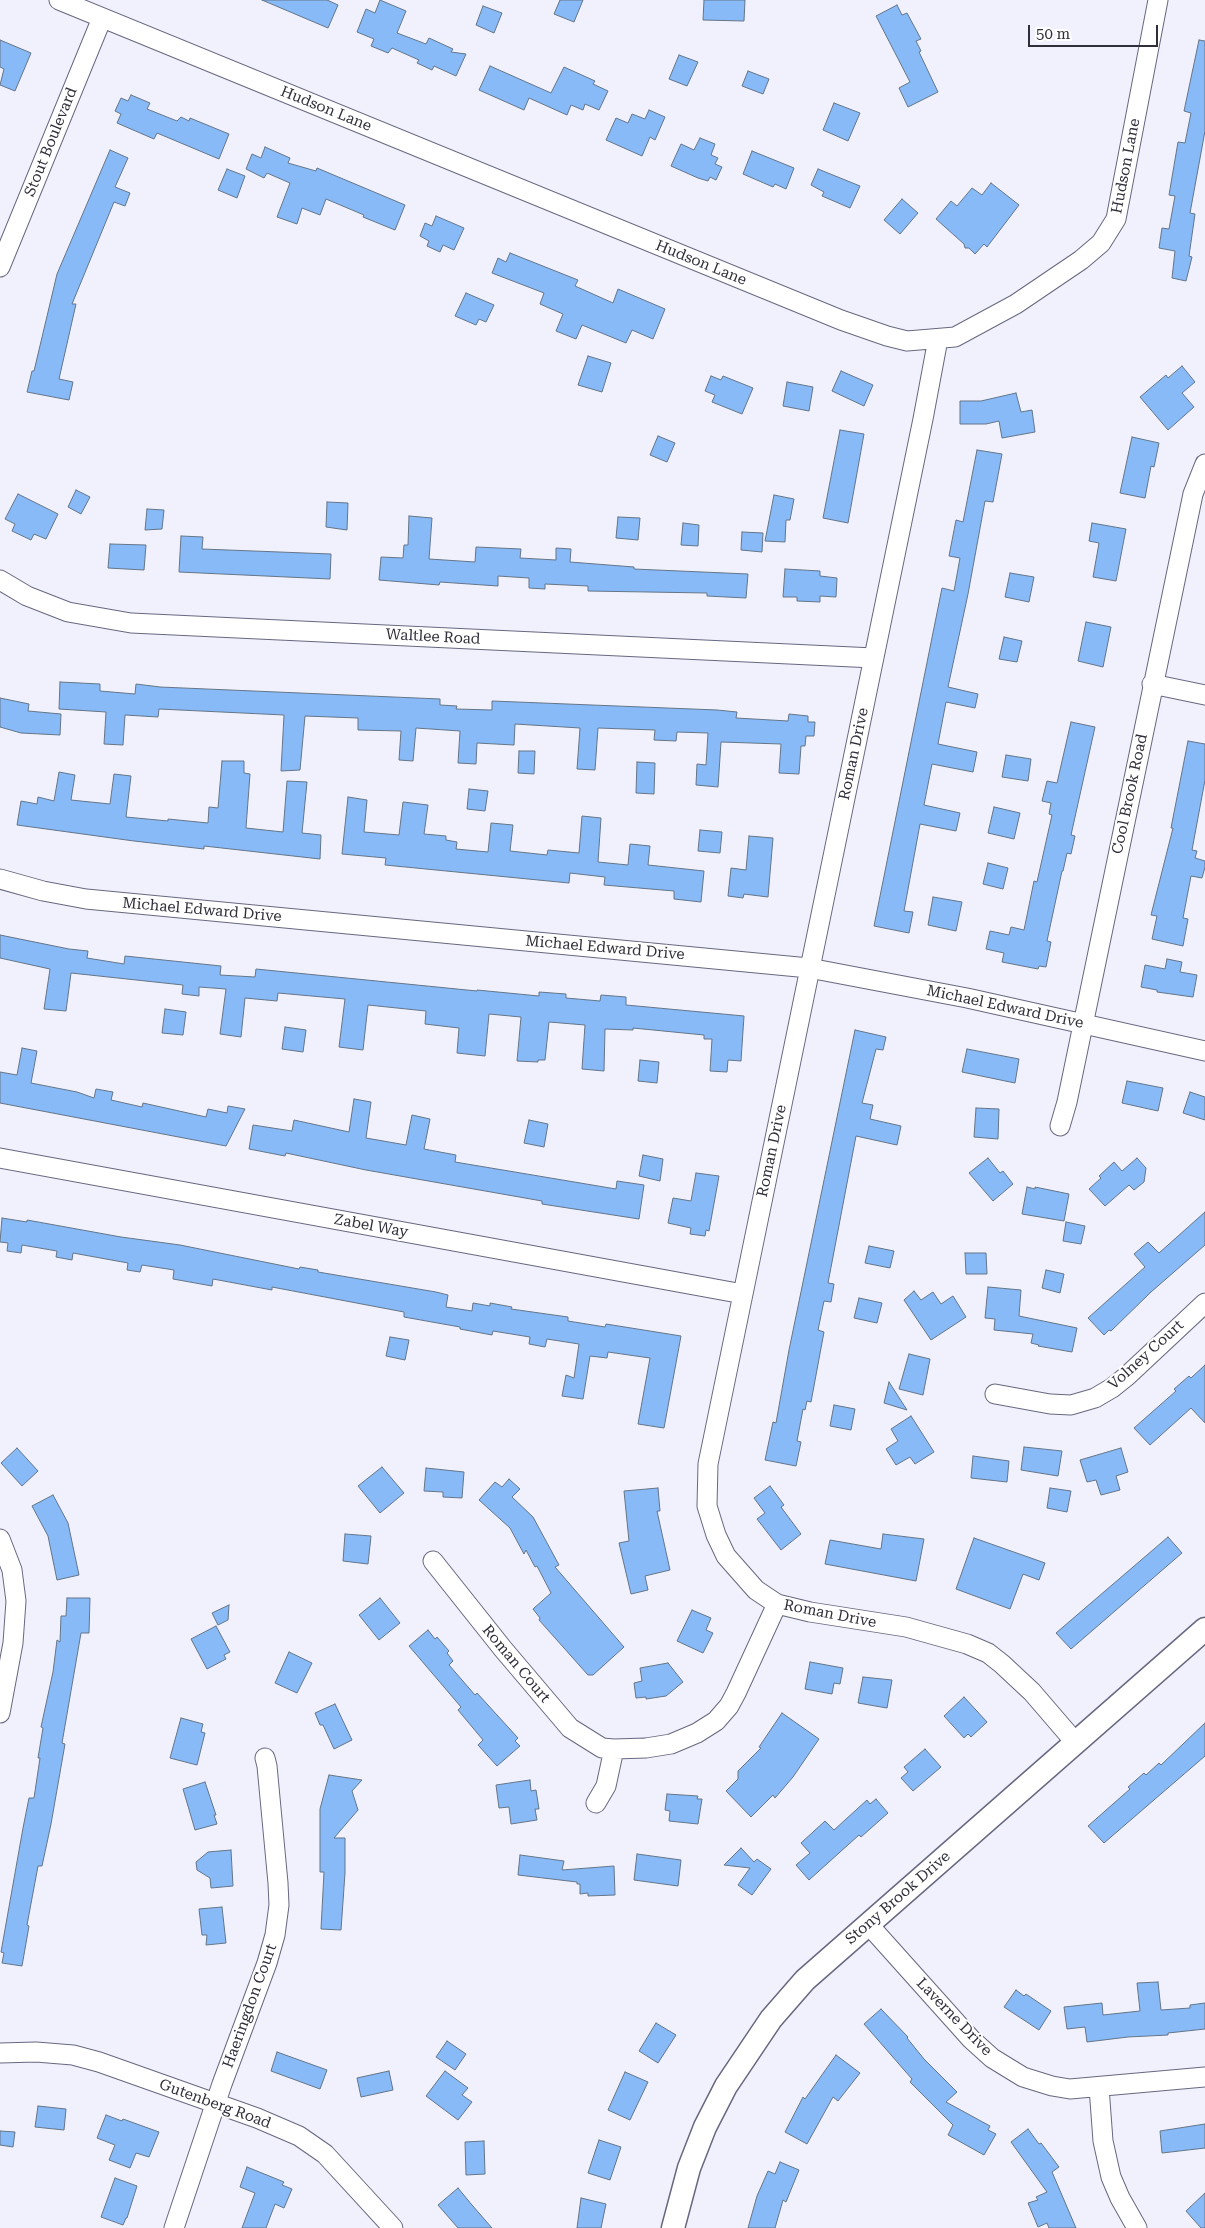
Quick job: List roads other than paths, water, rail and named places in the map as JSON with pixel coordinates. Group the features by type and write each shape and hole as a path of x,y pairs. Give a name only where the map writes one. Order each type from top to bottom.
{"street":[{"name":"Hudson Lane","path":"59,0 841,320 907,341 955,337 1016,304 1081,260 1101,243 1116,218 1158,0"},
{"name":"Stout Boulevard","path":"0,267 102,18"},
{"name":"Roman Drive","path":"938,339 708,1464 707,1506 716,1535 726,1556 756,1590 777,1604 906,1627 967,1644 988,1653 1032,1692 1075,1742"},
{"name":"Cool Brook Road","path":"1060,1126 1067,1102 1152,684 1193,494 1205,464"},
{"name":"Waltlee Road","path":"0,580 27,596 68,612 131,623 874,658"},
{"path":"1152,684 1205,695"},
{"name":"Michael Edward Drive","path":"0,879 44,891 86,899 809,968 1082,1022 1205,1051"},
{"name":"Zabel Way","path":"0,1158 743,1294"},
{"name":"Volney Court","path":"995,1394 1050,1404 1071,1405 1095,1398 1127,1376 1205,1303"},
{"path":"0,1539 12,1570 16,1601 13,1643 0,1713"},
{"name":"Roman Court","path":"433,1560 503,1649 570,1728 602,1748 646,1748 671,1744 698,1733 716,1720 736,1693 777,1604"},
{"name":"Stony Brook Drive","path":"673,2228 689,2168 705,2128 726,2086 770,2019 805,1980 1205,1629"},
{"path":"596,1803 606,1786 614,1749"},
{"name":"Haeringdon Court","path":"174,2228 275,1935 279,1905 278,1883 265,1758"},
{"name":"Laverne Drive","path":"868,1924 971,2039 992,2058 1023,2077 1052,2086 1070,2089 1205,2077"},
{"name":"Gutenberg Road","path":"0,2053 36,2052 73,2055 99,2062 257,2118 313,2144 325,2154 394,2228"},
{"path":"1099,2087 1102,2141 1111,2176 1120,2198 1137,2228"}]}
